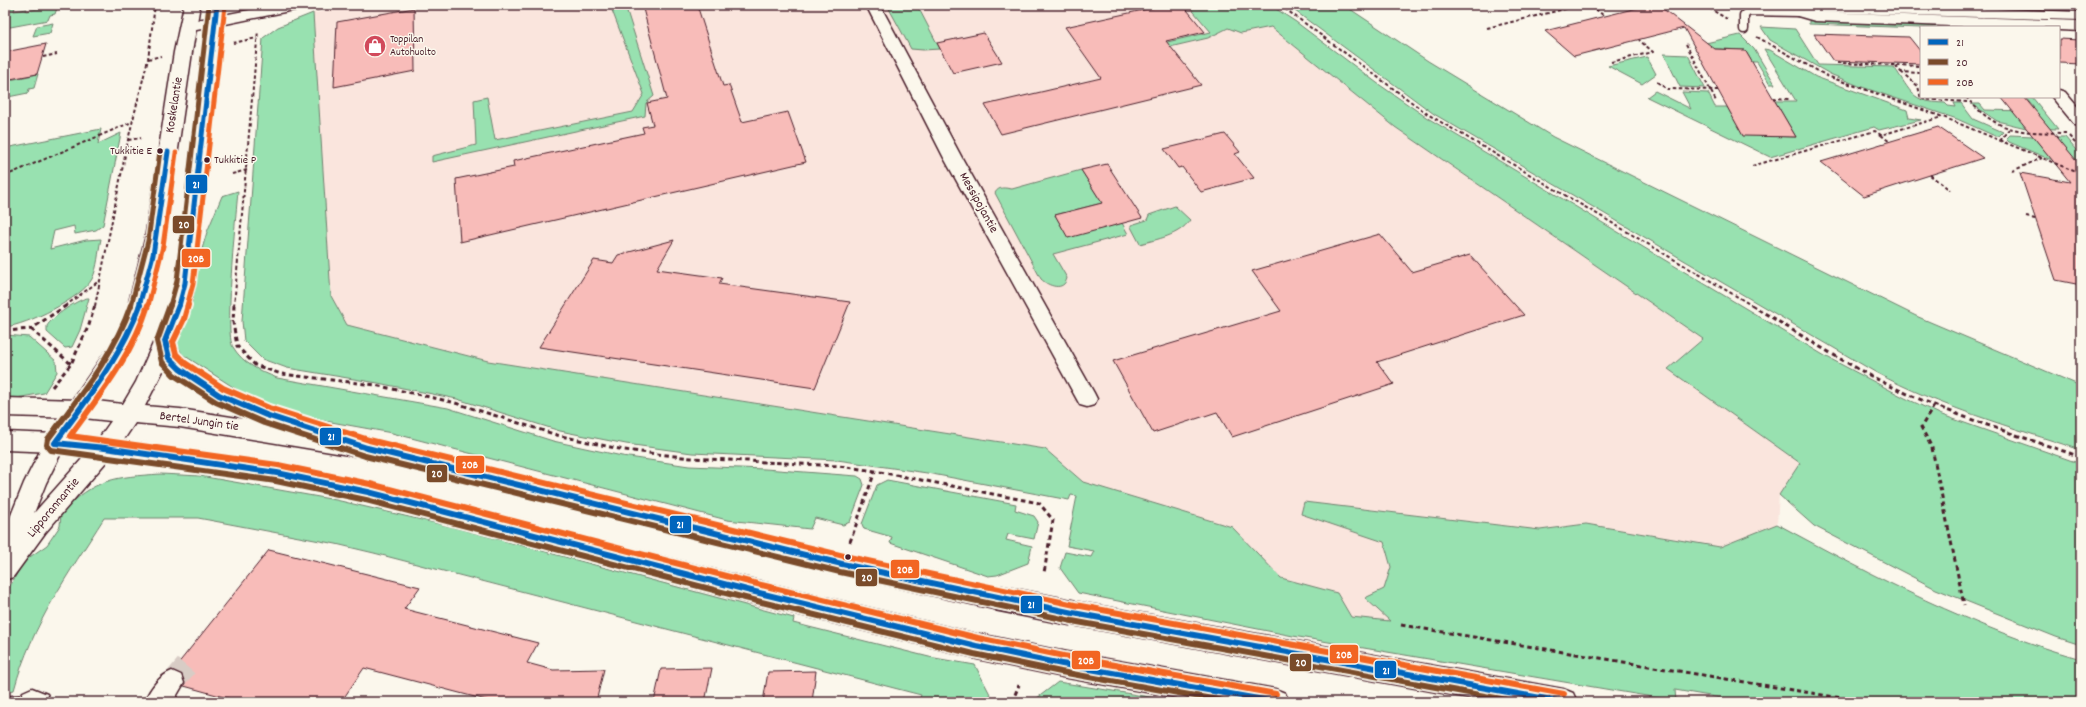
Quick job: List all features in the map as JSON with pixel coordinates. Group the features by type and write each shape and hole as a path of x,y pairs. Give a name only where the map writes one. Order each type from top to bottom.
{"main road":[{"name":"Koskelantie","path":"55,443 124,342 139,307 155,239 192,5"},
{"path":"105,448 146,385 176,316 185,283 216,13"},
{"path":"165,341 170,358 180,369 219,395 266,415 367,448"},
{"name":"Bertel Jungin tie","path":"5,407 79,409 180,418 367,448 842,564 998,598 1072,613 1563,702"},
{"path":"5,441 55,443 105,448 277,473 368,492 747,590 976,646 1062,664 1275,702"}],"street":[{"path":"188,28 216,13 260,13 300,5"},
{"name":"Messipojantie","path":"873,5 953,158 1087,399"},
{"path":"1799,12 1810,7 1990,16 2081,16"},
{"path":"1990,16 2081,26"},
{"path":"2060,96 2081,121"},
{"name":"Lipporannantie","path":"5,558 35,483 55,443"},
{"name":"Lipporannantie","path":"5,570 37,526 105,448"},
{"path":"157,702 172,683"}],"lane":[{"path":"1744,29 1744,15 1761,8 1799,12"},
{"path":"8,702 16,700 35,701"}],"path":[{"path":"37,407 70,364 89,325 100,280 128,140 148,59 155,5"},
{"path":"1280,5 1382,82 1429,115 1873,377 1934,406 2081,457"},
{"path":"1487,28 1581,5"},
{"path":"1590,5 1604,16"},
{"path":"1594,7 1603,5"},
{"path":"1704,5 1802,63 1827,76 1943,117 2081,174"},
{"path":"260,13 234,322 237,346 255,365 281,374 376,385 452,402 557,435 624,450 691,458 839,466 875,471 1039,503 1053,520 1044,573"},
{"path":"1611,62 1653,52 1639,40"},
{"path":"1686,44 1716,101"},
{"path":"43,57 57,54"},
{"path":"1837,63 1920,66"},
{"path":"1896,65 1901,72 1920,86"},
{"path":"1901,72 1920,73"},
{"path":"1657,82 1667,89 1718,90"},
{"path":"1773,98 1790,99"},
{"path":"1921,98 1969,102"},
{"path":"1967,98 1978,113 1994,124 2019,132 2066,133"},
{"path":"1881,135 1943,117"},
{"path":"5,176 132,122"},
{"path":"2000,141 2009,129"},
{"path":"1752,166 1875,131 1890,142"},
{"path":"128,140 141,138"},
{"path":"2012,171 2042,158"},
{"path":"232,174 247,170"},
{"path":"1930,175 1950,190"},
{"path":"2026,217 2035,219"},
{"path":"5,331 31,329 82,295 100,280"},
{"path":"31,329 70,364"},
{"path":"1934,406 1921,427 1932,448 1964,605"},
{"path":"842,564 875,471"},
{"path":"1401,625 1865,702"},
{"path":"1012,702 1019,685"}],"shaded area":[{"path":"355,5 1188,5 1211,32 1128,51 1157,50 1208,38 1228,28 1241,33 1271,27 1395,127 1703,339 1668,369 1800,463 1779,495 1777,524 1720,547 1586,524 1540,530 1304,502 1302,514 1384,541 1391,567 1384,589 1366,599 1391,621 1351,617 1337,593 1281,578 1232,527 1083,482 1045,449 488,361 347,325 331,296 313,13"}],"green space":[{"path":"51,5 58,5 55,14 50,15 48,20 5,28 5,9 15,7 14,11 27,9 26,11 50,7"},
{"path":"610,5 625,5 654,96 646,103 645,116 432,162 432,156 476,145 474,100 487,97 495,140 633,112 644,94"},
{"path":"887,5 917,5 940,49 911,49"},
{"path":"1188,5 1270,5 1296,22 1377,83 1426,117 1825,356 1905,398 1942,415 2081,464 2081,645 2056,637 1936,589 1814,526 1779,495 1800,463 1668,369 1703,339 1395,127 1271,27 1241,33 1228,28 1208,38 1157,50 1128,51 1211,32"},
{"path":"1287,5 1344,5 1428,61 1553,137 1916,316 2081,386 2081,450 1976,416 1925,396 1875,372 1434,114"},
{"path":"313,13 331,296 347,325 488,361 1045,449 1083,482 1232,527 1281,578 1337,593 1351,617 1390,621 1365,598 1384,589 1391,567 1384,542 1301,514 1304,502 1540,530 1586,524 1720,547 1777,524 1888,582 1964,617 2041,647 2081,659 2081,702 1728,702 1727,699 1675,690 1676,701 1293,636 1078,593 1060,568 1065,552 1091,557 1094,551 1067,546 1077,496 1071,495 1069,500 927,473 837,460 692,453 626,444 560,431 457,399 378,383 287,368 262,359 244,341 242,321 263,38 278,27"},
{"path":"1809,21 1963,26 1920,26 1920,28 1809,24"},
{"path":"53,23 50,33 33,36 37,26"},
{"path":"1761,27 1795,29 1818,65 1894,67 1909,90 1919,98 1925,101 1945,103 1948,106 1956,107 1954,103 1961,103 1973,119 2003,132 1999,136 1995,136 1957,119 1859,86 1830,74 1770,40"},
{"path":"1740,35 1754,49 1775,84 1770,84 1757,62 1752,62 1745,50 1695,48 1693,46"},
{"path":"1764,49 1770,50 1816,77 1907,110 1909,118 1921,120 1879,130 1874,127 1770,157 1647,97 1655,91 1691,109 1682,92 1708,93 1715,107 1727,107 1743,135 1796,137 1775,101 1796,101"},
{"path":"1664,54 1688,55 1705,88 1680,87"},
{"path":"1647,57 1656,74 1642,84 1608,66"},
{"path":"38,74 34,88 29,89 28,93 8,97 11,89 5,90 5,81"},
{"path":"2026,98 2033,98 2058,129 2026,128 1997,121 1972,104 1980,104 1985,110 2027,111 2025,108 2034,108"},
{"path":"101,129 98,144 121,133 103,225 96,230 75,234 74,226 54,231 50,249 86,240 101,239 97,264 92,279 77,294 66,302 40,316 5,327 5,148"},
{"path":"2010,135 2033,136 2045,151 2069,152 2057,137 2065,137 2081,156 2081,160 2049,159 2009,142 2006,139"},
{"path":"1081,170 1102,203 1055,215 1068,237 1122,223 1128,234 1053,254 1067,278 1063,285 1056,286 1048,284 1041,279 995,193 1000,188 1012,189"},
{"path":"238,191 231,273 231,338 233,347 237,353 258,370 277,378 448,408 553,441 622,456 689,466 765,469 857,476 862,479 864,485 850,522 843,525 815,518 810,529 727,520 392,433 287,414 261,405 182,354 177,344 183,314 207,232 222,196"},
{"path":"1175,206 1190,220 1180,230 1174,233 1140,244 1131,225 1147,220 1149,215"},
{"path":"89,298 80,330 72,347 65,348 47,332 47,326 54,318 66,309 79,301"},
{"path":"5,335 29,337 56,361 57,372 44,393 5,400"},
{"path":"161,474 200,476 336,500 452,527 794,618 793,623 929,657 975,665 992,698 990,702 918,702 921,695 374,553 336,544 198,518 104,518 64,580 41,622 31,643 14,690 5,692 5,595 24,561 47,545 60,526 61,513 73,501 95,486 118,478"},
{"path":"887,480 1016,504 1015,510 1034,516 1038,522 1034,539 1008,534 1006,540 1032,546 1028,563 997,575 988,576 890,543 892,537 864,529 862,524 877,485"},
{"path":"1058,682 1180,702 1032,702"}],"building":[{"path":"642,5 697,5 723,86 729,85 742,122 788,112 806,162 460,242 456,179 514,167 513,161 644,133 642,127 653,125 647,103 667,99"},
{"path":"1166,5 1183,5 1205,32 1166,41 1201,85 1001,134 985,105 1101,78 1065,27"},
{"path":"1649,5 1658,5 1715,49 1745,50 1796,137 1743,136 1684,28 1574,56 1545,31"},
{"name":"Toppilan Autohuolto","path":"414,8 415,71 334,87 337,22"},
{"path":"984,33 1002,62 953,73 937,43"},
{"path":"1814,34 1909,37 1920,51 1920,64 1833,61"},
{"path":"2060,39 2081,40 2081,64 2060,63"},
{"path":"46,44 37,74 5,80 5,52"},
{"path":"2002,98 2025,98 2081,166 2081,285 2056,280 2020,173 2070,182"},
{"path":"1938,127 1983,158 1864,196 1821,162"},
{"path":"1225,134 1240,152 1235,154 1254,178 1201,192 1182,167 1178,168 1164,149"},
{"path":"1107,164 1142,218 1068,238 1055,215 1102,203 1081,170"},
{"path":"1380,234 1412,272 1470,255 1524,315 1377,362 1394,384 1232,437 1217,412 1153,433 1113,361 1281,311 1252,271"},
{"path":"674,240 657,269 722,278 719,284 850,302 815,388 539,347 594,260 613,263 618,255"},
{"path":"269,550 420,587 404,609 538,643 527,663 553,670 604,669 596,702 494,702 364,668 341,702 242,702 184,686 185,682 182,674 173,670"},
{"path":"712,668 705,702 654,702 661,669"},
{"path":"816,671 812,702 763,702 768,672"}],"tunnel":[{"path":"172,683 192,659"}],"transit line":[{"name":"20","path":"209,5 177,281 168,313 157,341 162,362 174,375 216,402 264,423 365,456 840,572 1072,621 1518,702"},
{"name":"21","path":"217,5 185,283 176,316 165,341 169,358 180,369 219,395 266,415 367,448 842,564 1073,613 1563,702"},
{"name":"20B","path":"225,6 193,284 184,319 173,342 176,354 185,363 223,388 269,408 369,440 844,556 1075,605 1564,694"},
{"name":"20","path":"160,151 148,241 138,286 131,307 122,328 106,357 88,385 48,439 47,445 51,450 276,481 366,500 745,598 974,654 1061,672 1229,702"},
{"name":"21","path":"168,152 157,235 149,276 136,315 120,349 100,382 55,443 105,448 277,473 368,492 747,590 976,646 1062,664 1275,702"},
{"name":"20B","path":"176,153 163,246 153,292 146,314 137,335 122,361 70,436 278,465 370,484 749,582 978,638 1064,656 1276,694"}],"place":[{"name":"Toppilan Autohuolto","path":"375,46"},
{"name":"Tukkitie E","path":"160,151"},
{"name":"Tukkitie P","path":"207,160"}]}
